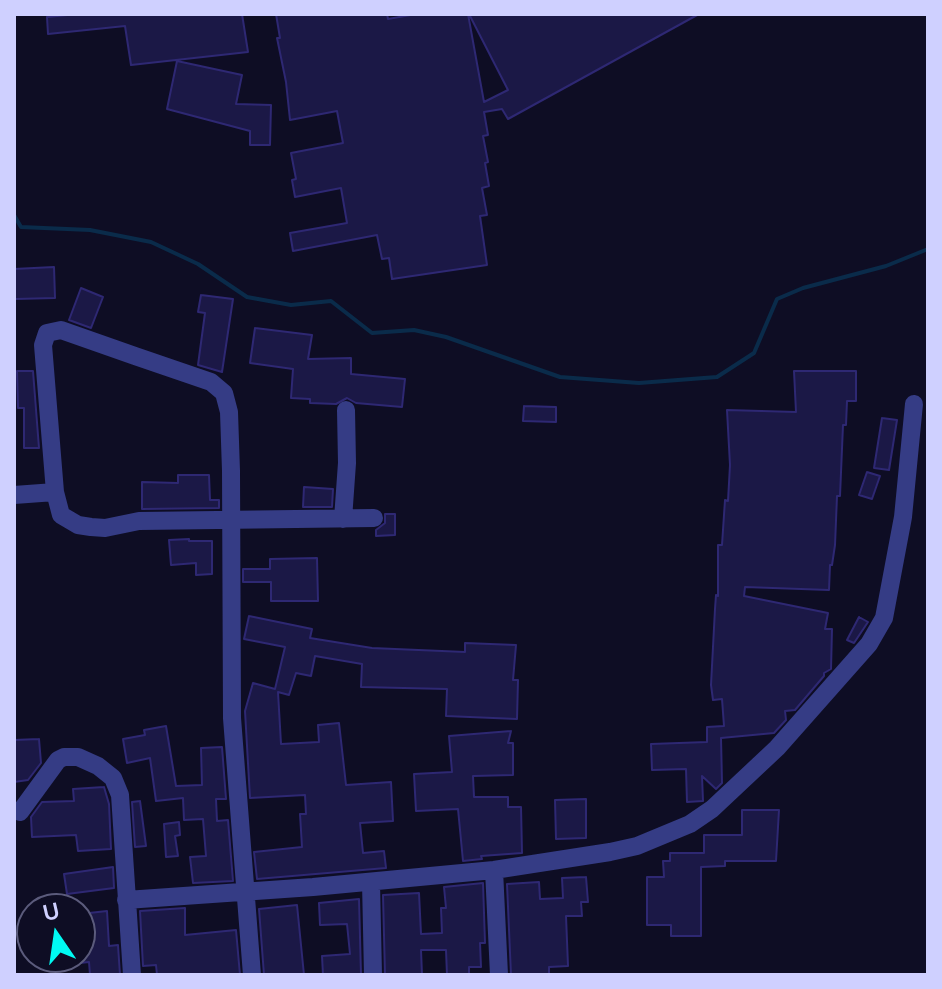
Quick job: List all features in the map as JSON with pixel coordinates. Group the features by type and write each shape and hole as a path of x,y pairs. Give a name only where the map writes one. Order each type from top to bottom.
{"street":[{"path":"252,975 232,718 230,520 229,412 228,401 218,386 106,345 53,330 44,337 55,492 61,515 78,525 105,528 139,521 230,520 343,519 374,518"},
{"path":"126,900 494,870 637,846 690,824 712,809 757,767 869,644 884,618 903,517 914,404"},
{"path":"343,519 347,463 346,410"},
{"path":"14,495 55,492"},
{"path":"20,812 58,760 78,757 113,778 120,795 132,975"},
{"path":"494,870 499,975"},
{"path":"371,882 373,975"}],"building":[{"path":"78,14 242,14 248,52 131,65 125,26 48,34 47,17"},
{"path":"276,14 387,14 388,19 416,14 468,14 484,102 508,90 469,14 699,14 508,119 502,109 484,112 488,135 483,136 489,186 482,188 487,215 480,216 487,265 392,279 389,258 382,259 377,235 293,251 290,233 347,223 341,188 295,197 292,180 296,179 291,153 343,143 337,111 290,120"},
{"path":"177,61 242,75 236,104 271,105 270,145 250,145 250,131 167,109"},
{"path":"54,267 55,298 15,299 14,269"},
{"path":"81,288 103,297 91,328 69,320"},
{"path":"201,295 233,299 222,372 198,365 205,313 198,312"},
{"path":"255,328 312,335 308,359 351,358 351,374 405,379 402,407 356,403 347,398 336,404 310,403 310,399 291,398 293,369 250,363"},
{"path":"17,371 33,371 39,448 24,448 24,408 18,408"},
{"path":"794,371 856,371 856,401 847,401 846,425 843,425 840,496 837,496 829,590 745,587 744,596 828,613 825,629 832,629 831,669 824,673 795,710 785,711 786,720 774,733 721,738 722,783 716,789 702,776 703,801 687,802 686,769 652,770 651,744 707,742 707,727 724,726 722,699 713,700 711,685 718,596 718,545 722,545 725,500 728,501 727,410 796,412"},
{"path":"524,406 556,407 556,422 523,421"},
{"path":"882,418 897,420 889,470 874,468"},
{"path":"867,472 880,476 872,499 859,495"},
{"path":"178,475 209,475 210,500 219,500 219,508 142,509 142,482 178,483"},
{"path":"304,487 333,489 332,507 303,507"},
{"path":"385,514 395,514 395,535 376,536 376,530 385,523"},
{"path":"169,540 212,541 212,574 196,575 196,563 171,565"},
{"path":"317,558 318,601 271,601 271,582 243,582 243,569 270,569 270,559"},
{"path":"249,616 312,629 310,638 372,648 465,652 465,643 516,645 513,680 518,680 517,719 446,716 447,689 361,687 362,664 315,656 311,676 296,673 289,695 278,692 281,744 319,742 318,725 339,723 346,785 391,782 393,821 360,823 363,853 384,851 386,868 257,879 254,852 302,847 300,814 306,814 305,795 250,798 245,711 253,683 275,689 285,647 244,639"},
{"path":"859,617 868,622 854,643 847,640"},
{"path":"166,726 176,786 202,785 201,748 222,747 226,799 216,799 217,821 228,820 233,881 193,883 190,857 206,856 203,819 184,820 183,798 156,801 150,758 127,763 123,739 145,735 144,730"},
{"path":"511,731 508,743 513,743 513,775 473,776 474,797 508,797 508,807 521,807 522,853 481,856 482,859 463,861 458,809 416,811 414,774 452,772 449,736"},
{"path":"39,739 41,763 28,780 14,782 14,740"},
{"path":"104,787 109,804 111,849 78,851 76,835 32,837 31,817 42,802 74,801 73,789"},
{"path":"586,799 586,838 556,839 555,800"},
{"path":"140,801 146,846 135,847 132,802"},
{"path":"742,810 779,810 776,861 725,861 725,866 701,867 701,936 671,936 671,925 647,925 647,877 664,877 663,861 670,861 670,853 704,853 704,835 742,835"},
{"path":"179,822 180,835 175,836 178,856 166,857 164,824"},
{"path":"113,867 114,888 67,893 64,874"},
{"path":"586,877 588,902 581,902 582,916 566,916 568,966 549,967 549,975 511,975 507,884 539,882 540,899 563,898 562,878"},
{"path":"483,883 485,943 480,943 481,967 469,967 469,975 447,975 446,950 421,950 422,975 385,975 383,895 419,893 421,934 442,933 441,908 446,908 444,887"},
{"path":"359,899 361,975 323,975 322,956 350,954 347,924 320,925 319,903"},
{"path":"297,905 304,975 264,975 259,909"},
{"path":"185,908 185,935 236,930 240,975 157,975 156,965 143,966 140,911"},
{"path":"107,911 109,946 118,945 120,975 90,975 96,973 96,912"}],"waterway":[{"path":"14,215 21,227 90,230 151,242 198,264 247,297 291,305 331,301 372,333 414,330 446,337 560,377 639,383 717,377 754,353 777,299 803,288 886,266 928,249"}]}
